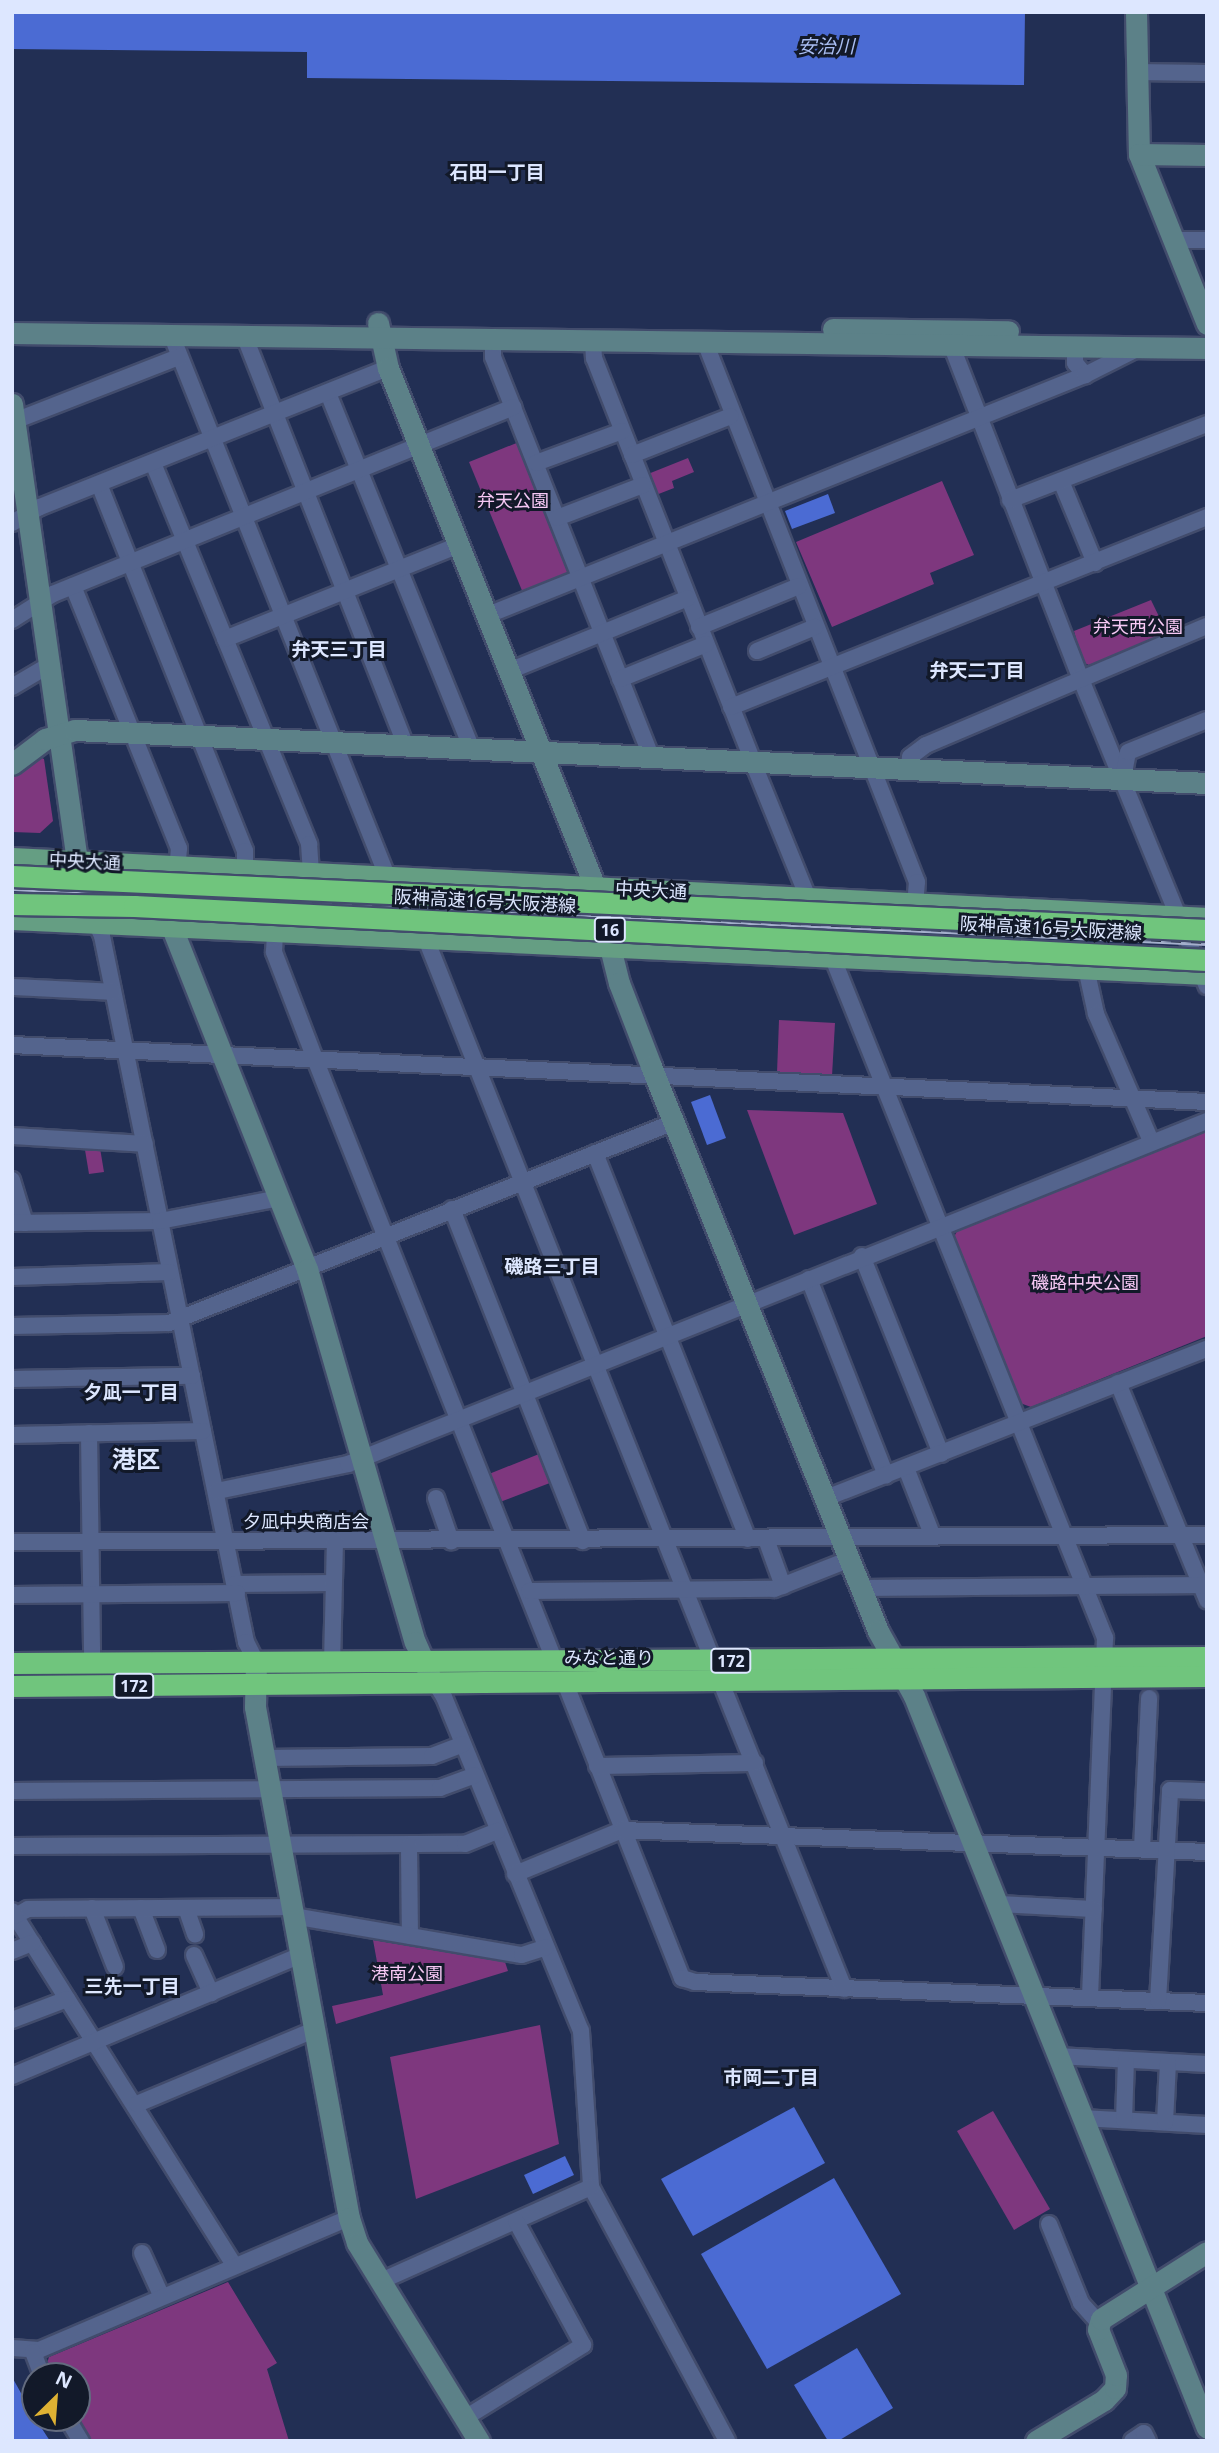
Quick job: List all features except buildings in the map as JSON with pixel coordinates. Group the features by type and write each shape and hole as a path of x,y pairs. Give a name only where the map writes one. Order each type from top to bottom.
{"highway":[{"name":"阪神高速16号大阪港線","path":"12,876 1207,930"},
{"name":"阪神高速16号大阪港線","path":"12,904 147,907 1206,974"},
{"name":"みなと通り","path":"12,1663 421,1662 559,1671 717,1670 906,1678 1105,1667 1207,1657"},
{"name":"みなと通り","path":"717,1670 895,1660 1105,1667 1207,1675"},
{"name":"みなと通り","path":"12,1686 434,1682 559,1671"}],"main road":[{"name":"中央大通","path":"12,858 1207,919"},
{"path":"12,919 1206,974"}],"street":[{"path":"1136,12 1139,154 1171,240 1207,324"},
{"path":"1136,72 1207,73"},
{"path":"1139,154 1207,155"},
{"path":"1171,240 1207,240"},
{"path":"12,320 378,330 949,337 1075,346 1207,348"},
{"path":"378,330 388,368 595,887 609,947 655,1074 842,1537 877,1631 906,1678 998,1904 1148,2288 1199,2390 1207,2428"},
{"path":"12,333 244,335 378,330 493,339 705,342 1207,334"},
{"path":"171,334 387,876 409,892 409,923 426,939 755,1763 780,1835 844,1989"},
{"path":"244,335 405,744"},
{"path":"949,337 978,418 1176,916 1206,974"},
{"path":"493,339 493,357 650,755"},
{"path":"593,340 594,358 752,760 808,898 822,911 821,942 832,956 1105,1638 1090,1997"},
{"path":"705,342 731,416 917,882 915,903"},
{"path":"1075,346 1075,363 1085,375"},
{"path":"488,615 1085,375 1143,346"},
{"path":"179,357 13,418 20,518 41,600 77,860 87,876 88,907 97,922 113,992 246,1642 256,1662 264,1758 349,2218 357,2242 479,2441"},
{"path":"20,518 388,368"},
{"path":"328,393 471,747"},
{"path":"12,620 41,600 73,586 514,407"},
{"path":"632,455 731,416"},
{"path":"1010,499 1207,424"},
{"path":"536,463 622,430"},
{"path":"153,463 309,845 311,872"},
{"path":"1061,481 1095,563"},
{"path":"99,484 245,851 244,868"},
{"path":"557,518 643,485"},
{"path":"731,707 1207,517"},
{"path":"225,639 459,545"},
{"path":"73,586 179,848 175,866 172,928 307,1269 421,1662 434,1682 463,1744 581,2031 591,2187 727,2441"},
{"path":"699,626 799,586"},
{"path":"509,671 688,598"},
{"path":"909,768 910,757 926,745 1080,677 1207,626"},
{"path":"757,651 815,627"},
{"path":"620,679 706,644"},
{"path":"12,687 49,665"},
{"path":"1123,778 1128,752 1207,720"},
{"path":"12,764 45,739 75,730 1207,783"},
{"path":"275,933 274,952 315,1059 682,1978 844,1989 1207,2003"},
{"path":"1086,968 1087,989 1151,1141"},
{"path":"12,987 113,992"},
{"path":"12,1045 1207,1102"},
{"path":"217,1491 348,1464 360,1456 525,1394 862,1256 1207,1121"},
{"path":"12,1326 169,1323 674,1122"},
{"path":"12,1136 145,1144"},
{"path":"595,1153 748,1539"},
{"path":"12,1180 19,1223 160,1222 279,1198"},
{"path":"453,1209 583,1541"},
{"path":"862,1256 941,1454"},
{"path":"12,1277 170,1272"},
{"path":"809,1279 886,1475"},
{"path":"826,1498 1207,1349"},
{"path":"12,1379 192,1376"},
{"path":"861,1588 1084,1587 1205,1590 1178,1534 1118,1383"},
{"path":"12,1435 203,1431"},
{"path":"89,1433 92,1662"},
{"path":"906,1468 933,1537"},
{"path":"436,1498 451,1541"},
{"name":"夕凪中央商店会","path":"12,1542 583,1541 1207,1535"},
{"path":"766,1539 783,1586"},
{"path":"332,1663 335,1541"},
{"path":"529,1591 783,1586 850,1559"},
{"path":"12,1595 333,1583"},
{"path":"1142,1849 1149,1698"},
{"path":"264,1758 432,1756 463,1744"},
{"path":"597,1766 755,1763"},
{"path":"12,1791 440,1788 475,1776"},
{"path":"1158,2001 1164,1851 1170,1790 1207,1791"},
{"path":"515,1874 622,1830 1207,1852"},
{"path":"12,1846 409,1846 466,1844 498,1831"},
{"path":"409,1846 410,1936"},
{"path":"998,1904 1094,1909"},
{"path":"141,1908 157,1950"},
{"path":"234,2266 137,2104 66,1999 14,1914 28,1909 186,1908 293,1911 410,1936 522,1955 545,1947"},
{"path":"186,1908 195,1934"},
{"path":"92,1909 115,1967"},
{"path":"12,1951 32,1943"},
{"path":"194,1955 211,1993"},
{"path":"12,2076 301,1955"},
{"path":"12,2020 66,1999"},
{"path":"137,2104 314,2030"},
{"path":"1057,2056 1207,2064"},
{"path":"1124,2120 1126,2060"},
{"path":"1165,2122 1168,2062"},
{"path":"1082,2118 1207,2125"},
{"path":"381,2281 591,2187"},
{"path":"12,2348 33,2352 349,2218"},
{"path":"465,2418 583,2345 516,2221"},
{"path":"1036,2441 1109,2396 1115,2388 1116,2375 1099,2323 1081,2303 1049,2224"},
{"path":"1099,2323 1148,2288 1207,2252"},
{"path":"142,2253 163,2297"},
{"path":"33,2352 37,2362"}],"green space":[{"name":"弁天公園","path":"519,442 569,568 566,576 523,593 469,462"},
{"path":"688,458 694,472 672,481 674,488 656,495 648,474"},
{"path":"942,481 974,555 930,573 934,584 832,627 796,542"},
{"name":"弁天西公園","path":"1151,600 1166,631 1163,637 1089,665 1082,662 1074,631"},
{"path":"36,755 44,759 53,821 40,833 12,832 12,773"},
{"path":"779,1020 835,1023 832,1076 777,1073"},
{"path":"747,1110 843,1113 877,1204 794,1235"},
{"name":"磯路中央公園","path":"1207,1131 1207,1336 1031,1407 1020,1403 954,1237 958,1229"},
{"path":"100,1148 104,1172 89,1174 85,1150"},
{"path":"544,1452 555,1481 500,1502 489,1474"},
{"name":"港南公園","path":"373,1940 505,1962 508,1971 336,2024 332,2006 383,1995"},
{"path":"540,2025 559,2144 416,2199 390,2057"},
{"path":"993,2111 1050,2209 1014,2230 957,2131"},
{"path":"228,2282 277,2363 267,2369 289,2441 91,2441 86,2432 91,2432 91,2362 47,2362 49,2357"}],"water":[{"name":"安治川","path":"12,12 1025,12 1024,85 307,78 307,52 12,49"},
{"path":"828,494 835,513 792,529 785,511"},
{"path":"710,1095 726,1138 707,1145 691,1102"},
{"path":"794,2107 825,2163 693,2236 661,2179"},
{"path":"565,2156 574,2175 533,2194 524,2175"},
{"path":"834,2178 901,2294 767,2369 701,2254"},
{"path":"857,2348 893,2408 838,2441 828,2441 794,2385"},
{"path":"12,2377 21,2393 21,2432 44,2432 50,2441 12,2441"}],"railway":[{"path":"12,888 1207,943"}],"district":[{"name":"石田一丁目","path":"497,173"},
{"name":"弁天三丁目","path":"339,650"},
{"name":"弁天二丁目","path":"977,671"},
{"name":"磯路三丁目","path":"552,1267"},
{"name":"夕凪一丁目","path":"131,1393"},
{"name":"港区","path":"136,1459"},
{"name":"三先一丁目","path":"132,1987"},
{"name":"市岡二丁目","path":"771,2078"}]}
